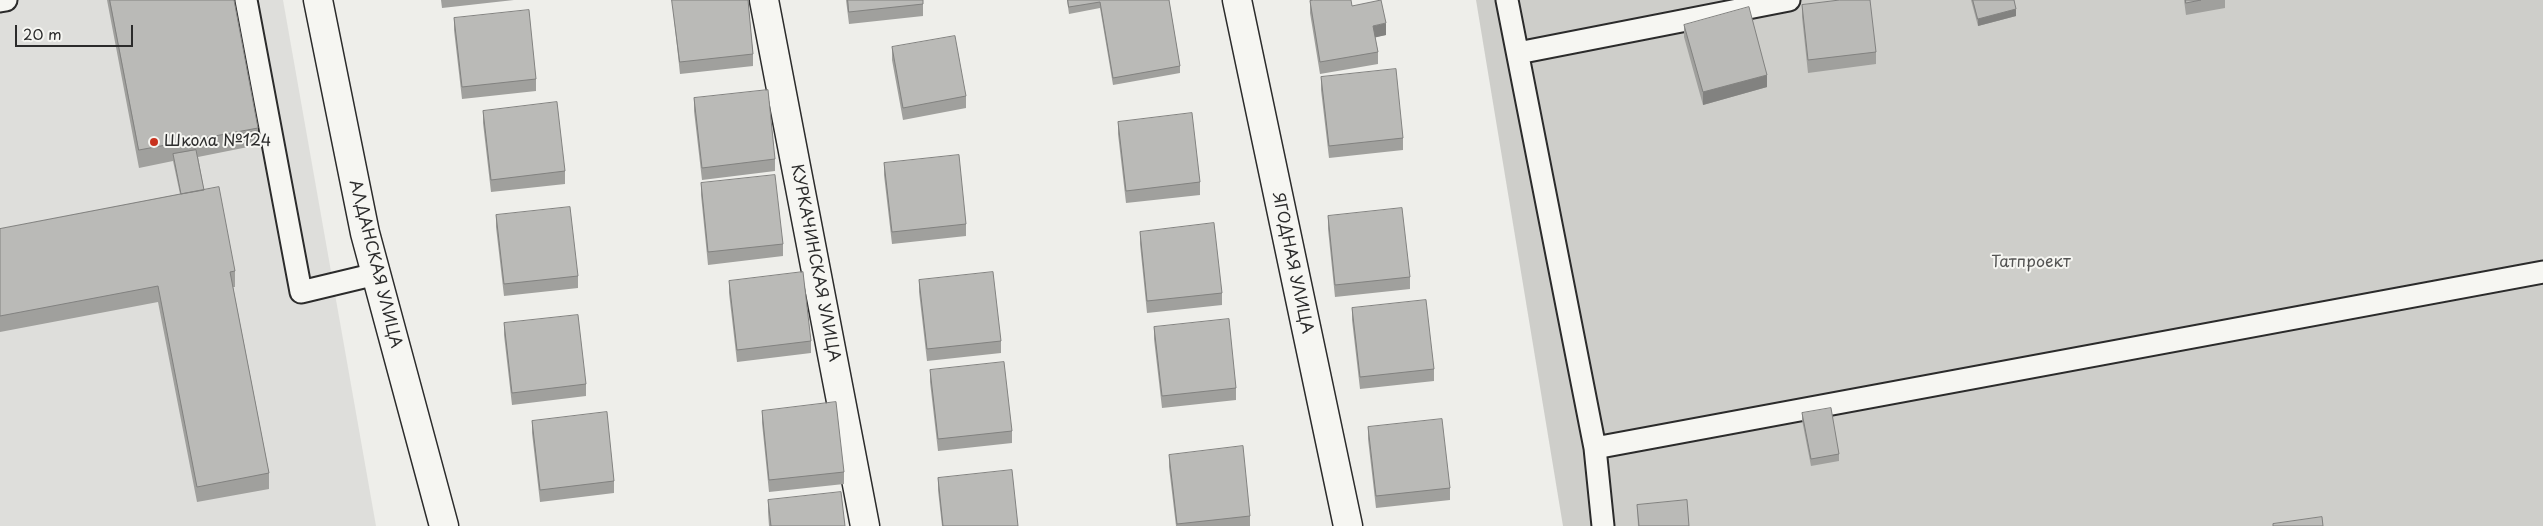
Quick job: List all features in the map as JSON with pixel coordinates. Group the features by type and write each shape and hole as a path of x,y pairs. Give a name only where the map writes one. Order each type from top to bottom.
{"street":[{"name":"АЛДАНСКАЯ УЛИЦА","path":"318,0 365,233 444,526"},
{"name":"КУРКАЧИНСКАЯ УЛИЦА","path":"764,0 866,526"},
{"name":"ЯГОДНАЯ УЛИЦА","path":"1237,0 1348,526"}],"lane":[{"path":"0,1 6,0"},
{"path":"246,0 301,292 376,274"},
{"path":"1507,0 1595,448 1603,526"},
{"path":"1518,53 1789,0"},
{"path":"1595,448 2543,272"}],"shaded area":[{"name":"Школа №124","path":"0,0 283,0 376,526 0,526"}],"green space":[{"name":"Татпроект","path":"1476,0 2543,0 2543,526 1563,526"}],"building":[{"path":"110,0 234,0 258,128 139,150"},
{"path":"672,0 748,0 753,54 680,62"},
{"path":"848,0 923,0 923,4 849,12"},
{"path":"1068,0 1169,0 1180,66 1113,78 1100,2 1069,7"},
{"path":"1351,0 1352,6 1381,0 1386,23 1373,26 1378,52 1320,62 1310,1"},
{"path":"1840,0 1870,0 1876,52 1808,60 1802,5"},
{"path":"1973,0 2014,0 2016,9 1978,19"},
{"path":"2186,0 2201,0 2186,3"},
{"path":"1749,7 1767,75 1703,92 1684,25"},
{"path":"529,10 536,79 462,87 454,18"},
{"path":"955,36 966,96 903,108 892,47"},
{"path":"1396,69 1403,138 1329,146 1321,77"},
{"path":"768,90 775,159 702,168 694,98"},
{"path":"557,102 565,171 491,180 483,111"},
{"path":"1192,113 1200,182 1126,191 1118,122"},
{"path":"196,150 204,190 181,194 173,154"},
{"path":"959,155 966,224 892,232 884,163"},
{"path":"775,175 783,244 708,252 701,183"},
{"path":"219,187 235,271 230,272 269,473 197,487 158,286 0,316 0,229"},
{"path":"570,207 578,276 504,284 496,215"},
{"path":"1402,208 1410,277 1335,285 1328,216"},
{"path":"1214,223 1222,293 1147,301 1140,232"},
{"path":"803,272 811,341 737,350 729,281"},
{"path":"993,272 1001,341 927,349 919,280"},
{"path":"1426,300 1434,369 1360,377 1352,308"},
{"path":"578,315 586,384 512,393 504,323"},
{"path":"1229,319 1236,388 1162,396 1154,327"},
{"path":"1004,362 1012,431 938,439 930,370"},
{"path":"836,402 844,472 769,480 762,411"},
{"path":"1831,408 1839,454 1811,459 1802,413"},
{"path":"607,412 614,481 540,490 532,421"},
{"path":"1442,419 1450,488 1376,496 1368,427"},
{"path":"1243,446 1250,516 1177,524 1169,455"},
{"path":"1012,470 1018,526 943,526 938,478"},
{"path":"841,492 845,526 771,526 768,500"},
{"path":"1687,500 1689,526 1639,526 1637,505"},
{"path":"2322,517 2323,526 2273,526 2273,524"}],"place":[{"name":"Школа №124","path":"154,142"}]}
